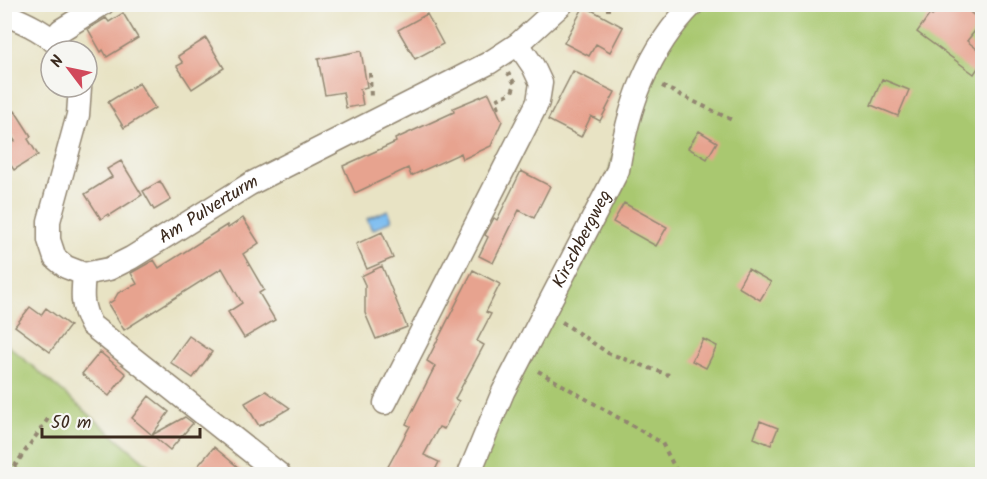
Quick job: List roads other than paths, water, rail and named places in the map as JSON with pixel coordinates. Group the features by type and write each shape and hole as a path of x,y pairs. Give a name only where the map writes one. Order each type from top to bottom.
{"street":[{"path":"60,39 61,30 103,4"},
{"name":"Am Pulverturm","path":"84,274 109,269 131,258 250,184 489,63 518,44 562,4"},
{"name":"Kirschbergweg","path":"469,474 503,392 618,170 624,133 642,76 658,46 676,21 693,4"},
{"path":"4,14 35,28 51,39"},
{"path":"385,403 538,102 541,83 518,44"},
{"path":"79,99 78,115 48,221 49,240 55,258 66,267 84,274 82,295 84,311 92,325 279,474"}],"water":[{"path":"388,210 392,220 372,230 367,219"}]}
